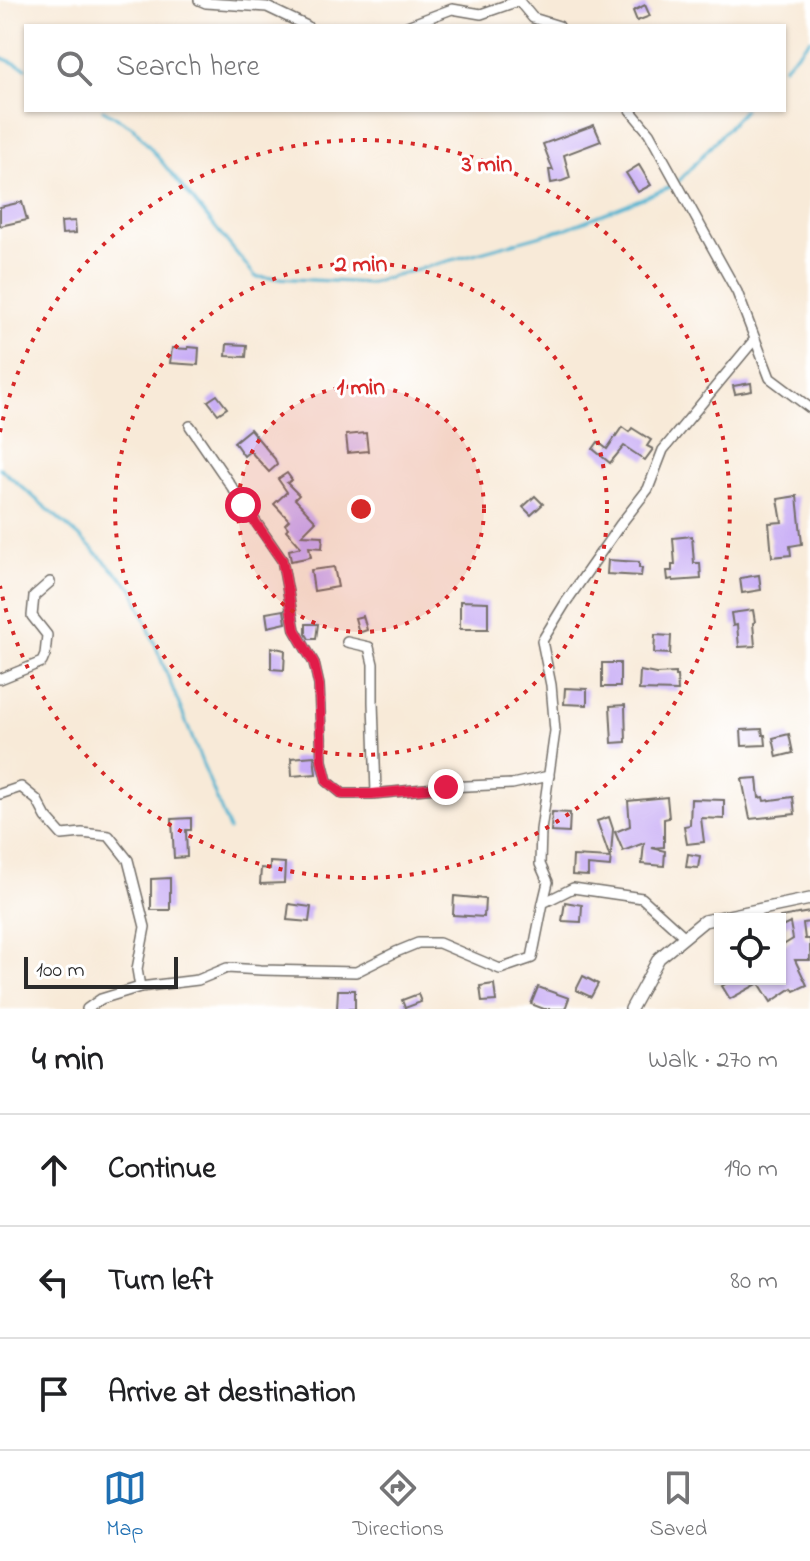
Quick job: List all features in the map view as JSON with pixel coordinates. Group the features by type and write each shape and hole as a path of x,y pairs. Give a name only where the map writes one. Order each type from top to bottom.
{"street":[{"path":"199,0 267,7 303,24"},
{"path":"412,24 452,9 481,14 518,0 533,18 552,24"},
{"path":"632,112 649,133 737,292 770,378 810,408"},
{"path":"87,1009 101,999 140,987 198,980 227,968 356,972 418,943 439,943 500,969 532,958 548,882 540,864 541,830 555,731 551,685 542,641 566,602 648,489 663,450 755,339"},
{"path":"190,426 282,560 295,630 314,663 319,685 322,761 327,781 343,794 512,784 549,776"},
{"path":"0,679 42,662 47,635 32,616 34,596 50,582"},
{"path":"347,642 369,647 373,664 376,793"},
{"path":"0,794 21,787 37,800 46,817 62,835 82,833 109,836 128,860 145,927 137,969 140,987"},
{"path":"543,903 573,888 642,898 685,937"},
{"path":"631,1009 659,958 704,921 810,899"}],"building":[{"path":"645,5 650,16 637,21 633,11"},
{"path":"594,125 601,141 564,155 570,178 551,183 549,170 553,170 543,144"},
{"path":"639,165 651,185 638,192 626,173"},
{"path":"22,202 27,220 0,226 0,207"},
{"path":"75,221 76,233 62,234 61,222"},
{"path":"227,344 247,345 246,357 226,356"},
{"path":"172,348 199,348 198,365 170,363"},
{"path":"751,383 752,391 735,394 733,386"},
{"path":"217,395 227,408 218,414 208,401"},
{"path":"622,427 629,432 632,428 651,440 647,446 653,449 645,460 624,446 610,463 593,449 598,442 607,449"},
{"path":"250,429 275,459 277,465 269,472 250,451 244,456 234,442"},
{"path":"366,433 368,451 348,453 346,435"},
{"path":"287,473 292,480 287,483 299,495 295,499 316,521 302,535 323,536 322,548 309,547 311,557 291,561 289,550 301,547 286,530 285,524 289,520 274,504 287,492 278,479"},
{"path":"535,496 543,504 531,515 523,507"},
{"path":"797,496 802,544 790,546 791,555 772,557 769,523 782,522 778,499"},
{"path":"692,536 694,563 700,563 701,579 668,580 667,571 672,571 672,565 675,565 673,538"},
{"path":"608,560 639,562 641,576 607,574"},
{"path":"334,567 338,587 314,591 311,570"},
{"path":"759,575 761,590 742,593 740,578"},
{"path":"460,601 488,602 488,629 460,629"},
{"path":"284,610 286,623 268,627 266,613"},
{"path":"753,610 755,646 739,647 737,625 733,626 731,613"},
{"path":"363,616 367,630 359,633 355,618"},
{"path":"306,624 318,624 316,639 309,639"},
{"path":"655,635 671,636 670,654 654,653"},
{"path":"271,647 285,650 284,670 271,669"},
{"path":"602,663 620,663 620,687 602,687"},
{"path":"640,671 675,673 678,691 639,690"},
{"path":"565,688 587,689 587,705 564,704"},
{"path":"625,705 626,742 612,743 610,706"},
{"path":"762,729 766,745 742,746 741,730"},
{"path":"789,734 793,753 777,757 773,738"},
{"path":"314,756 316,774 292,776 291,758"},
{"path":"757,778 759,798 763,797 764,801 793,797 795,814 750,819 742,779"},
{"path":"667,797 669,818 664,819 664,847 652,848 665,851 664,866 642,864 644,843 623,851 615,832 630,826 628,801"},
{"path":"691,799 724,800 724,819 701,818 704,842 687,844 684,826 690,825"},
{"path":"552,812 570,813 569,833 551,832"},
{"path":"609,817 613,829 610,867 588,865 588,876 572,875 573,856 610,858 597,821"},
{"path":"191,818 191,830 186,830 187,857 174,858 172,819"},
{"path":"688,854 700,856 698,868 686,867"},
{"path":"270,862 285,863 284,883 260,884 261,868 270,869"},
{"path":"170,878 170,910 151,910 151,879"},
{"path":"454,896 485,899 484,917 453,915"},
{"path":"565,902 582,905 581,922 562,921"},
{"path":"289,904 311,907 309,922 287,920"},
{"path":"810,912 810,922 803,923 805,939 810,939 810,960 795,960 807,985 794,991 792,988 771,1002 760,985 786,985 786,943 793,939 790,923 786,925 786,916"},
{"path":"583,976 598,984 591,997 576,990"},
{"path":"494,984 496,1001 482,1002 480,986"},
{"path":"724,985 755,985 730,999"},
{"path":"538,987 569,998 565,1009 544,1009 531,1004"},
{"path":"338,990 355,990 355,1009 337,1009"},
{"path":"418,994 421,1002 405,1008 402,1000"}],"waterway":[{"path":"786,65 810,39"},
{"path":"0,57 24,67"},
{"path":"106,112 134,128 256,277 369,283 567,228 673,186"},
{"path":"679,181 742,112"},
{"path":"0,468 80,537 133,589 229,830"}],"route":[{"path":"243,505 282,560 295,630 314,663 319,685 322,761 327,781 343,794 446,787"}]}
